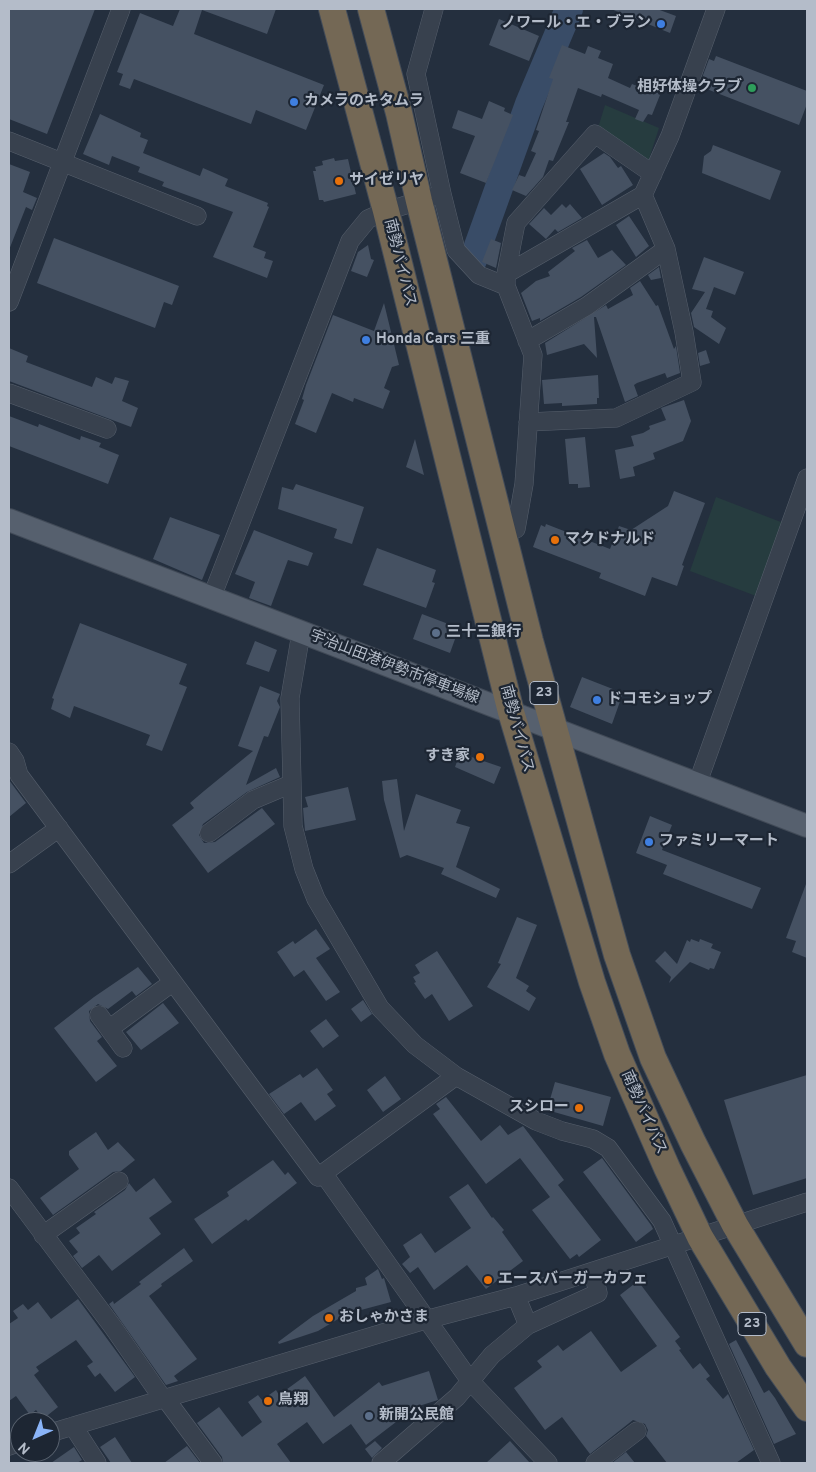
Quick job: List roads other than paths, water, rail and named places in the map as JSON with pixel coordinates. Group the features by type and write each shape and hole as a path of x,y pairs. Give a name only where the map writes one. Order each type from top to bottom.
{"highway":[{"name":"南勢バイパス","path":"332,9 386,211 511,712 592,982 617,1054 667,1168 700,1237 778,1367 807,1408"},
{"name":"23","path":"371,9 399,113 431,198 552,727 617,955 654,1058 735,1226 807,1344"}],"main road":[{"name":"宇治山田港伊勢市停車場線","path":"9,521 698,782 807,826"}],"street":[{"path":"9,302 121,9"},
{"path":"434,9 416,74 431,198 456,250 480,275 506,280 643,195 670,136 716,9"},
{"path":"516,529 524,484 533,355 506,280 516,223 595,134 653,174"},
{"path":"9,141 197,216"},
{"path":"528,422 616,418 692,382 684,332 666,250 643,195"},
{"path":"211,599 350,241 368,219 386,211 431,198"},
{"path":"527,341 587,306 666,250"},
{"path":"9,393 107,429"},
{"path":"698,782 807,478"},
{"path":"301,633 290,698 293,826 304,869 321,907 380,1008 416,1045 456,1076 536,1121 562,1131 593,1139 608,1148 662,1221 771,1463"},
{"path":"11,762 318,1177 456,1076"},
{"path":"209,832 253,800 291,784"},
{"path":"9,864 59,828"},
{"path":"109,1029 173,982"},
{"path":"99,1015 123,1048"},
{"path":"323,1174 429,1319 472,1382 548,1463"},
{"path":"44,1235 119,1181"},
{"path":"9,1188 213,1463"},
{"path":"60,1430 429,1319 516,1296 807,1202"},
{"path":"381,1463 472,1382 492,1355 528,1325 598,1293 594,1271"},
{"path":"516,1296 528,1325"},
{"path":"73,1426 97,1463"},
{"path":"594,1463 637,1431"}],"waterway":[{"path":"473,260 529,104 569,9"}],"place":[{"name":"ノワール・エ・ブラン","path":"661,24"},
{"name":"相好体操クラブ","path":"752,88"},
{"name":"カメラのキタムラ","path":"294,102"},
{"name":"サイゼリヤ","path":"339,181"},
{"name":"Honda Cars 三重","path":"366,340"},
{"name":"マクドナルド","path":"555,540"},
{"name":"三十三銀行","path":"436,633"},
{"name":"ドコモショップ","path":"597,700"},
{"name":"すき家","path":"480,757"},
{"name":"ファミリーマート","path":"649,842"},
{"name":"スシロー","path":"579,1108"},
{"name":"エースバーガーカフェ","path":"488,1280"},
{"name":"おしゃかさま","path":"329,1318"},
{"name":"鳥翔","path":"268,1401"},
{"name":"新開公民館","path":"369,1416"}]}
